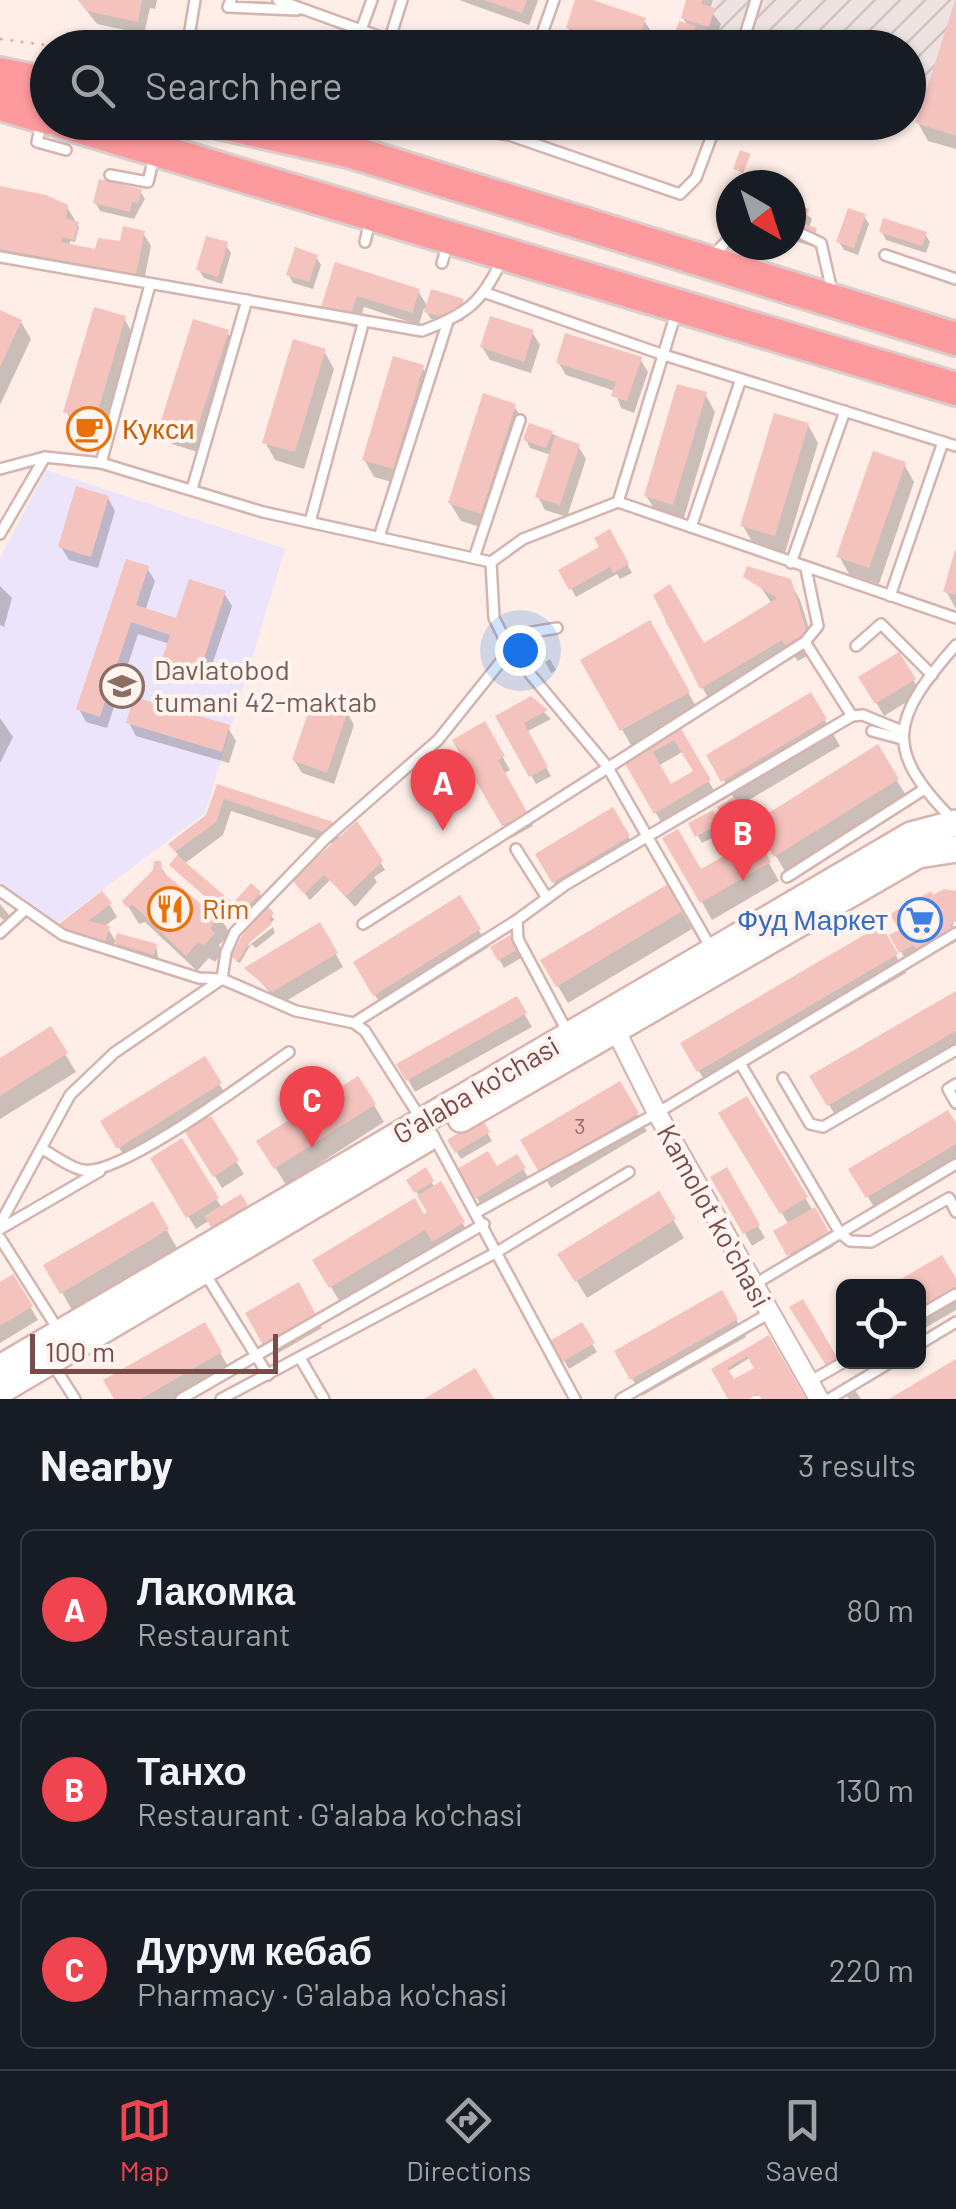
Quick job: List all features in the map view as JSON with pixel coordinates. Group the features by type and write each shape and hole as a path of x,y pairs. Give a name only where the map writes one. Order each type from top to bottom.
{"highway":[{"path":"0,74 30,99"},
{"path":"0,104 30,112"},
{"path":"124,140 368,227 446,249 506,252 956,389"},
{"path":"368,140 716,247"},
{"path":"747,260 834,298 956,339"}],"main road":[{"name":"G'alaba ko'chasi","path":"0,1368 428,1128 615,1029 724,951 911,835 956,823"},
{"name":"G'alaba ko'chasi","path":"0,1391 204,1273 570,1035 724,951 918,855 956,849"}],"street":[{"name":"Kamolot koʻchasi","path":"615,1029 657,1114 814,1391"}],"lane":[{"path":"190,30 196,0"},
{"path":"231,0 228,8 308,10"},
{"path":"278,0 361,30 372,0"},
{"path":"392,30 402,0"},
{"path":"544,30 554,0"},
{"path":"747,30 756,0"},
{"path":"523,140 680,194 696,178 710,140"},
{"path":"110,175 148,182 156,150"},
{"path":"806,236 821,242 834,298"},
{"path":"0,257 363,324 422,331 461,316 486,293 506,252"},
{"path":"886,255 956,278"},
{"path":"101,463 150,285"},
{"path":"486,293 664,355 956,446"},
{"path":"192,490 248,300"},
{"path":"618,502 678,306"},
{"path":"380,538 448,322"},
{"path":"310,522 363,324"},
{"path":"691,528 741,379"},
{"path":"791,563 845,411"},
{"path":"474,558 520,420"},
{"path":"890,596 943,442"},
{"path":"0,534 45,457"},
{"path":"0,469 45,457 101,463 310,522 491,562 523,539 618,502 956,618"},
{"path":"491,562 494,618 510,650 608,766 724,951"},
{"path":"363,924 805,642 818,626 806,568"},
{"path":"856,646 881,624 932,675"},
{"path":"503,636 556,628"},
{"path":"805,642 852,716"},
{"path":"956,645 932,675 902,735 902,752 923,790 956,823"},
{"path":"0,1226 70,1094 103,1063 222,979 226,952 235,932 326,838 438,740 510,650"},
{"path":"354,1023 547,898 852,716 862,715 902,735"},
{"path":"872,731 902,735"},
{"path":"788,877 923,790"},
{"path":"516,849 547,898"},
{"path":"0,891 63,934 200,978 222,979 296,1011 354,1023 365,1032 478,1212 575,1399"},
{"path":"0,933 26,909"},
{"path":"517,920 518,938 570,1035"},
{"path":"478,1212 657,1114 956,933"},
{"path":"783,1078 810,1124 823,1127 956,1050"},
{"path":"0,1226 132,1156 290,1052"},
{"path":"740,1063 840,1233 850,1242 872,1242 949,1198 956,1212"},
{"path":"956,1084 948,1089 956,1103"},
{"path":"42,1148 82,1170 103,1169"},
{"path":"752,1286 956,1164"},
{"path":"221,1399 497,1252 629,1172"},
{"path":"181,1399 484,1224"},
{"path":"0,1238 61,1334"},
{"path":"204,1273 268,1374"},
{"path":"926,1311 956,1294"},
{"path":"621,1399 768,1314"},
{"path":"926,1340 956,1322"},
{"path":"300,1358 324,1399"},
{"path":"50,1360 76,1399"},
{"path":"814,1391 837,1369"},
{"path":"829,1399 879,1369"}],"path":[{"path":"0,38 30,42"}],"shaded area":[{"path":"714,0 956,0 956,136 926,126 926,30 706,30"},
{"name":"Davlatobod tumani 42-maktab","path":"46,470 285,549 205,813 54,926 0,886 0,558"}],"building":[{"path":"78,0 142,0 138,22 87,11"},
{"path":"484,0 527,0 522,13"},
{"path":"575,0 593,0 646,18 642,30 566,28"},
{"path":"686,0 703,0 701,4 715,8 709,27 681,18"},
{"path":"956,0 956,136 926,126 926,91"},
{"path":"679,21 696,26 695,30 676,30"},
{"path":"740,150 751,154 744,170 733,169"},
{"path":"99,179 142,189 138,203 132,202 130,212 93,203"},
{"path":"0,186 46,195 68,205 66,219 79,222 74,240 62,237 61,242 95,249 98,238 120,241 123,226 145,231 136,274 0,249"},
{"path":"848,208 866,214 854,248 836,242"},
{"path":"883,218 927,232 922,246 879,232"},
{"path":"806,225 817,228 813,242 806,240"},
{"path":"206,236 228,242 218,277 196,270"},
{"path":"295,247 318,255 309,282 286,275"},
{"path":"335,262 420,289 412,313 357,296 350,316 321,307"},
{"path":"431,289 464,299 460,313 438,316 424,312"},
{"path":"94,307 126,316 95,421 63,412"},
{"path":"0,310 22,320 0,367"},
{"path":"490,316 534,330 524,362 480,347"},
{"path":"193,319 229,330 194,438 159,427"},
{"path":"565,333 642,357 627,401 611,396 616,382 556,363"},
{"path":"293,339 326,349 295,452 262,443"},
{"path":"393,356 424,365 393,469 362,460"},
{"path":"677,384 707,392 673,505 644,496"},
{"path":"483,393 516,404 481,514 448,503"},
{"path":"774,413 809,423 775,536 740,526"},
{"path":"529,423 553,431 546,448 523,440"},
{"path":"555,436 580,444 560,505 535,497"},
{"path":"873,451 906,462 869,568 836,557"},
{"path":"76,486 109,496 91,557 58,547"},
{"path":"610,529 629,564 613,573 610,567 569,590 558,570 599,547 594,538"},
{"path":"956,550 956,595 943,592"},
{"path":"126,559 149,566 136,605 176,618 189,579 226,591 200,671 162,659 170,635 131,622 100,717 76,709"},
{"path":"747,566 791,579 807,633 785,645 782,640 700,689 653,595 670,584 704,643 777,598 743,577"},
{"path":"650,620 690,692 620,731 580,660"},
{"path":"899,652 916,679 875,704 858,677"},
{"path":"811,692 827,719 721,782 706,755"},
{"path":"531,696 548,710 524,723 548,767 529,777 495,716"},
{"path":"134,697 230,725 222,752 126,723"},
{"path":"313,698 348,710 327,773 292,760"},
{"path":"485,721 505,756 498,760 527,812 502,826 452,740"},
{"path":"680,727 711,780 654,814 623,760","holes":["674,740 693,771 671,784 653,752"]},
{"path":"878,744 899,779 774,857 753,823"},
{"path":"217,784 333,822 324,832 224,799 216,822 175,852 168,844 206,815"},
{"path":"734,797 771,862 700,903 662,838 678,829 701,869 740,847 717,807"},
{"path":"613,807 630,836 552,883 535,854"},
{"path":"713,810 721,823 695,837 688,823"},
{"path":"357,821 383,861 346,896 324,875 304,894 292,880"},
{"path":"177,855 233,903 251,883 261,892 234,922 169,865"},
{"path":"154,861 161,861 162,871 210,912 215,909 221,913 210,928 215,933 204,946 198,942 186,956 133,905 126,907 122,901 153,870"},
{"path":"668,884 684,910 556,987 540,960"},
{"name":"Фуд Маркет","path":"944,889 956,891 956,921 950,925 955,933 917,951 914,945 899,953 889,935 899,930 890,914 931,891 933,895"},
{"path":"102,891 112,903 88,921 110,926 105,942 55,927"},
{"path":"460,895 481,929 373,996 353,962"},
{"path":"266,905 274,913 269,919 272,924 250,942 238,961 231,957 250,920"},
{"path":"320,922 338,953 272,992 244,968"},
{"path":"881,925 898,954 697,1072 680,1043"},
{"path":"117,933 157,944 154,955 114,943"},
{"path":"510,935 518,949 498,961 490,947"},
{"path":"956,991 956,1031 827,1106 809,1076"},
{"path":"517,996 527,1013 406,1081 396,1064"},
{"path":"51,1026 68,1053 0,1096 0,1058"},
{"path":"205,1056 222,1083 117,1149 100,1121"},
{"path":"358,1076 376,1104 274,1169 256,1141"},
{"path":"620,1081 639,1113 539,1172 520,1140"},
{"path":"747,1096 808,1197 780,1214 718,1113"},
{"path":"948,1110 956,1123 956,1144 866,1198 848,1169"},
{"path":"211,1116 239,1160 213,1177 185,1132"},
{"path":"482,1119 490,1132 455,1153 447,1140"},
{"path":"182,1138 219,1198 186,1218 150,1158"},
{"path":"488,1151 497,1166 517,1154 526,1168 475,1199 457,1169"},
{"path":"426,1167 434,1181 414,1193 406,1180"},
{"path":"727,1167 760,1225 743,1234 710,1177"},
{"path":"441,1181 465,1222 432,1242 425,1230 329,1288 312,1260 415,1198 424,1214 427,1212 417,1196"},
{"path":"659,1191 676,1219 575,1282 557,1254"},
{"path":"241,1194 248,1205 211,1227 204,1216"},
{"path":"153,1201 169,1229 60,1294 43,1265"},
{"path":"815,1207 829,1232 787,1256 773,1231"},
{"path":"942,1255 956,1278 956,1287 926,1304 926,1279 901,1279"},
{"path":"13,1274 33,1306 0,1326 0,1282"},
{"path":"299,1282 316,1315 263,1345 245,1313"},
{"path":"722,1290 738,1319 630,1380 614,1351"},
{"path":"803,1299 836,1360 827,1367 789,1307"},
{"path":"205,1322 222,1352 141,1399 114,1399 103,1380"},
{"path":"582,1322 595,1343 562,1362 550,1341"},
{"path":"769,1335 806,1399 761,1399 758,1393 749,1399 728,1399 711,1369","holes":["747,1356 754,1368 734,1379 727,1368"]},
{"path":"956,1359 956,1399 889,1399"},
{"path":"475,1368 494,1399 424,1399"}],"place":[{"name":"Кукси","path":"89,429"},
{"name":"Davlatobod tumani 42-maktab","path":"122,686"},
{"name":"Лакомка","path":"443,831"},
{"name":"Танхо","path":"743,881"},
{"name":"Rim","path":"170,909"},
{"name":"Фуд Маркет","path":"920,920"},
{"name":"Дурум кебаб","path":"312,1148"}]}
